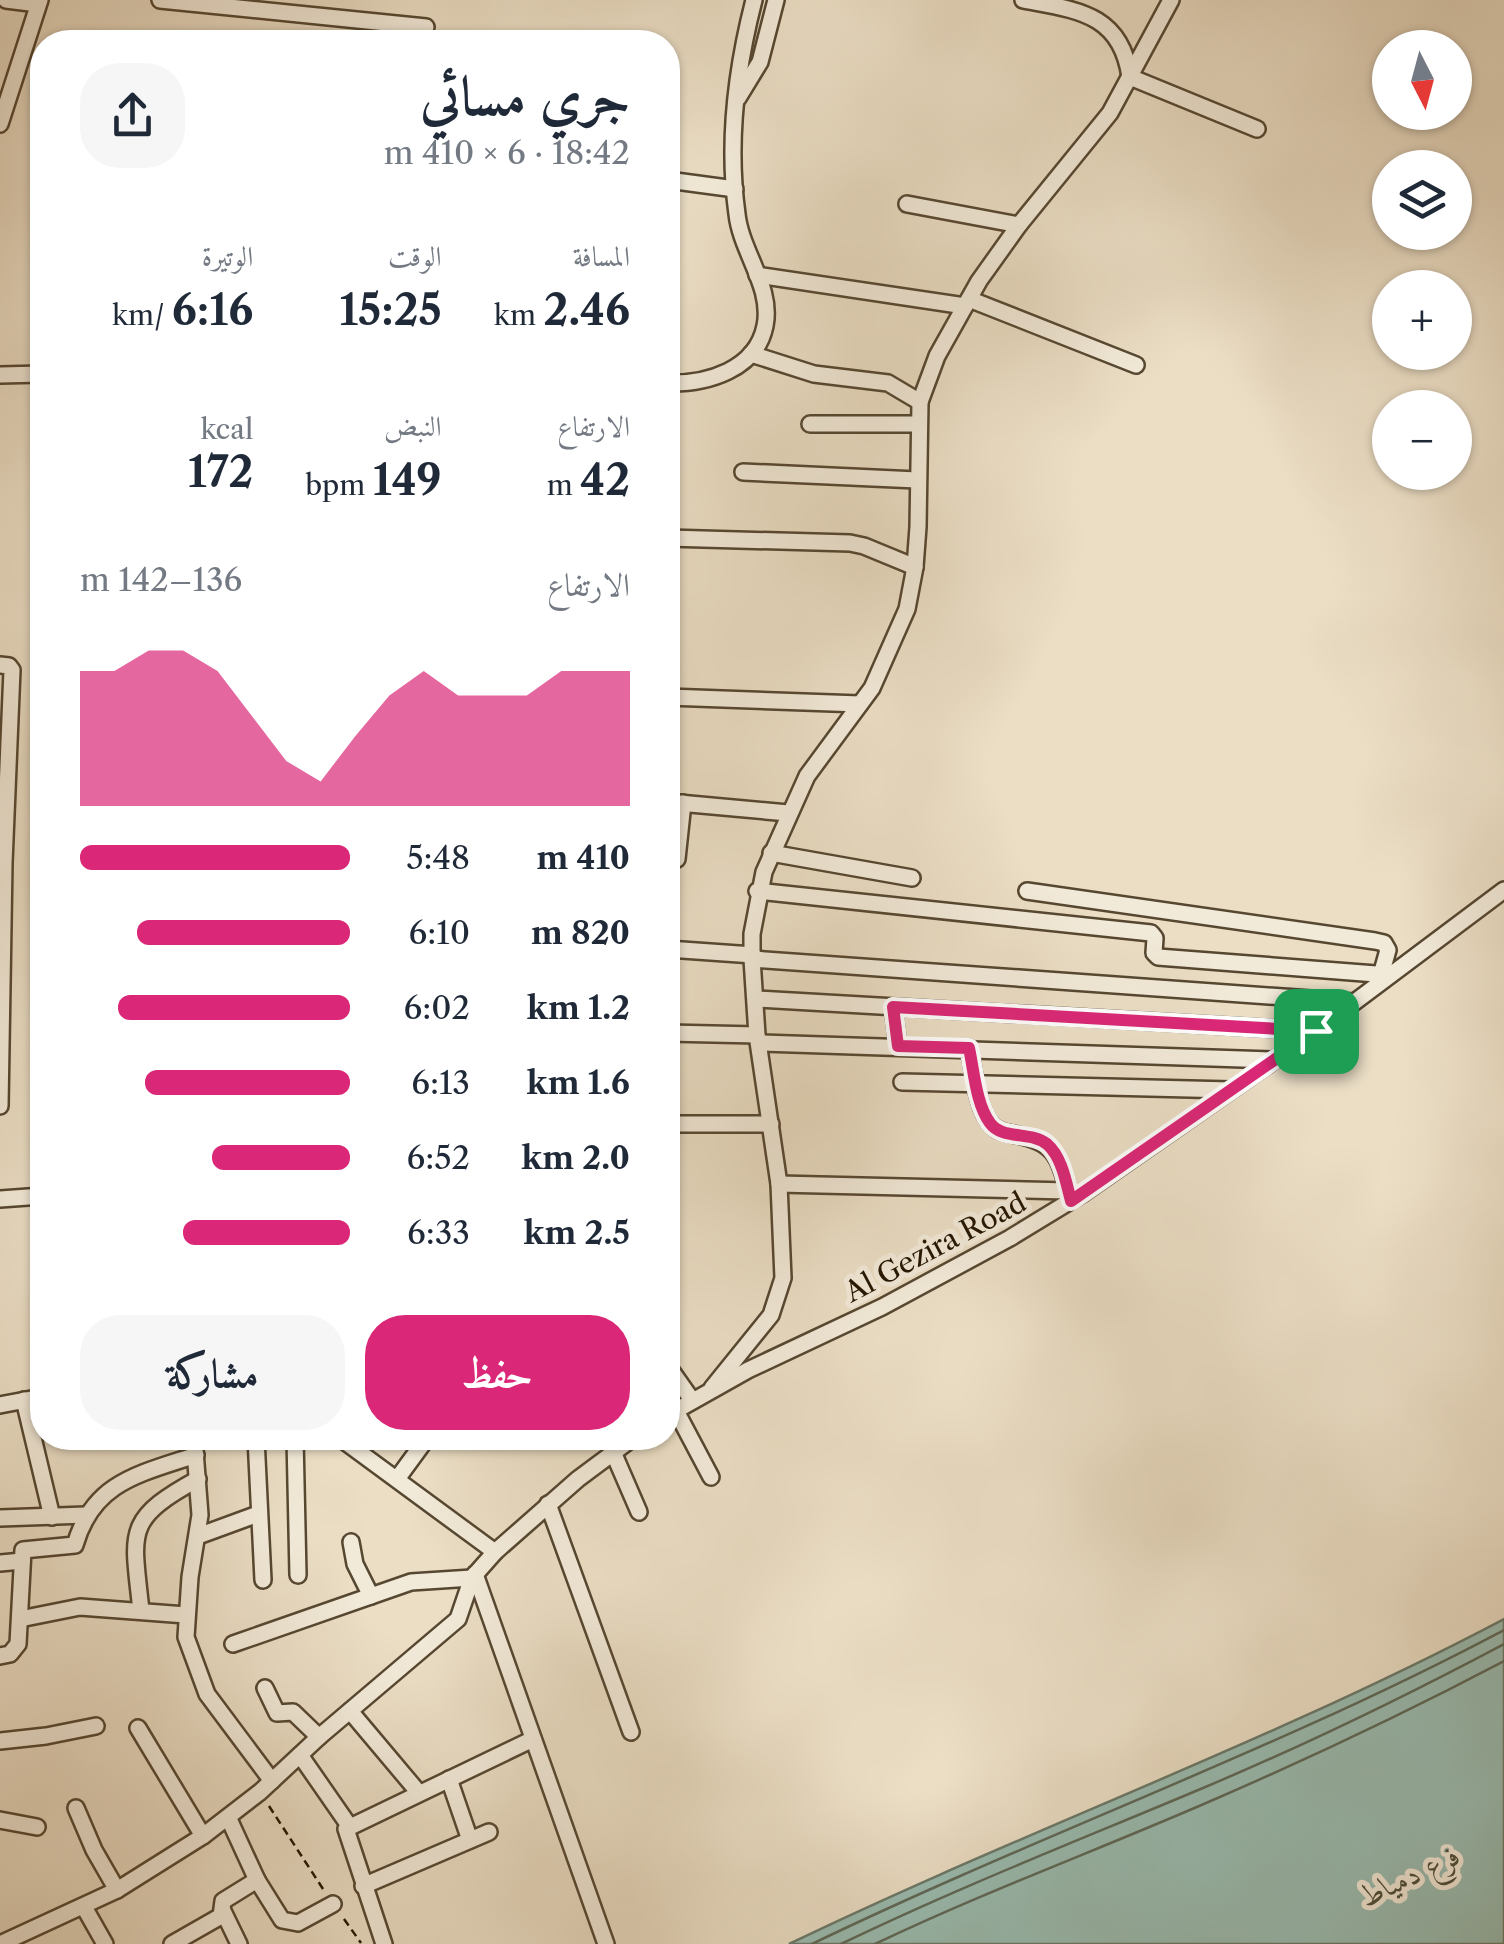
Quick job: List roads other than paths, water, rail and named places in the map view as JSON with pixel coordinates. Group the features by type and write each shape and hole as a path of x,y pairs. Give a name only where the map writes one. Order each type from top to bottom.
{"street":[{"path":"6,0 39,2 30,30"},
{"path":"160,0 426,28"},
{"path":"680,383 712,379 734,368 762,337 766,317 764,296 740,234 735,189 735,102 742,48 754,0"},
{"path":"735,102 760,62 776,0"},
{"path":"1023,0 1075,10 1099,20 1124,51 1130,77"},
{"path":"712,1388 771,1315 779,1297 784,1258 752,957 758,892 771,852 806,776 872,688 906,609 915,567 920,402 937,356 1018,225 1110,113 1171,0"},
{"path":"0,124 30,30"},
{"path":"1130,77 1257,130"},
{"path":"680,182 735,189"},
{"path":"906,204 1018,225"},
{"path":"756,275 967,302 1136,365"},
{"path":"750,354 814,374 888,383 920,402"},
{"path":"0,375 30,374"},
{"path":"810,424 919,424"},
{"path":"743,472 918,480"},
{"path":"680,538 850,544 915,567"},
{"path":"0,664 12,668 0,1106"},
{"path":"680,697 860,704"},
{"path":"680,803 788,813"},
{"path":"771,852 912,878"},
{"name":"Al Gezira Road","path":"680,1407 882,1307 1070,1196 1316,1031 1385,975 1504,890"},
{"path":"758,892 1151,933 1158,957 1385,975 1388,950 1384,943 1027,891"},
{"path":"680,949 1353,1002"},
{"path":"756,999 1316,1031"},
{"path":"893,1007 898,1046"},
{"path":"1031,1015 1033,1050"},
{"path":"680,1034 1274,1060"},
{"path":"779,1184 1070,1196 1059,1162 1043,1141 993,1128 985,1114 969,1048"},
{"path":"902,1082 1230,1090"},
{"path":"680,1124 771,1124"},
{"path":"0,1199 30,1197"},
{"path":"680,1383 692,1400"},
{"path":"0,1405 30,1399"},
{"path":"24,1400 30,1425"},
{"path":"680,1426 712,1477"},
{"path":"36,1450 52,1517"},
{"path":"195,1450 198,1536 186,1637 207,1694 266,1787"},
{"path":"256,1450 264,1580"},
{"path":"294,1450 298,1575"},
{"path":"367,1450 397,1479 496,1552"},
{"path":"397,1479 416,1450"},
{"path":"0,1944 118,1890 203,1836 266,1787 458,1619 473,1576 548,1504 616,1450"},
{"path":"613,1452 639,1512"},
{"path":"0,1656 14,1652 20,1640 25,1548 75,1545 86,1515 100,1496 118,1484 196,1455"},
{"path":"141,1611 135,1553 138,1530 156,1504 198,1480"},
{"path":"548,1504 631,1732"},
{"path":"198,1536 258,1514"},
{"path":"0,1518 86,1515"},
{"path":"350,1542 354,1564 371,1596"},
{"path":"0,1563 22,1562"},
{"path":"233,1644 422,1580 473,1576"},
{"path":"473,1576 606,1944"},
{"path":"0,1604 20,1611 80,1607 186,1615"},
{"path":"265,1688 277,1713 293,1712 319,1737"},
{"path":"350,1712 419,1793"},
{"path":"0,1740 96,1726"},
{"path":"138,1728 203,1836"},
{"path":"348,1828 533,1739"},
{"path":"300,1755 348,1828 384,1944"},
{"path":"449,1779 470,1840"},
{"path":"76,1808 94,1850 118,1890"},
{"path":"228,1817 257,1880 276,1912 288,1923 304,1921 333,1904"},
{"path":"0,1820 37,1828"},
{"path":"364,1886 488,1832"},
{"path":"172,1944 221,1916 223,1901 257,1880"},
{"path":"84,1906 105,1944"},
{"path":"223,1911 239,1944"}],"water":[{"name":"فرع دمياط","path":"1504,1619 1504,1944 789,1944 1327,1706"}]}
